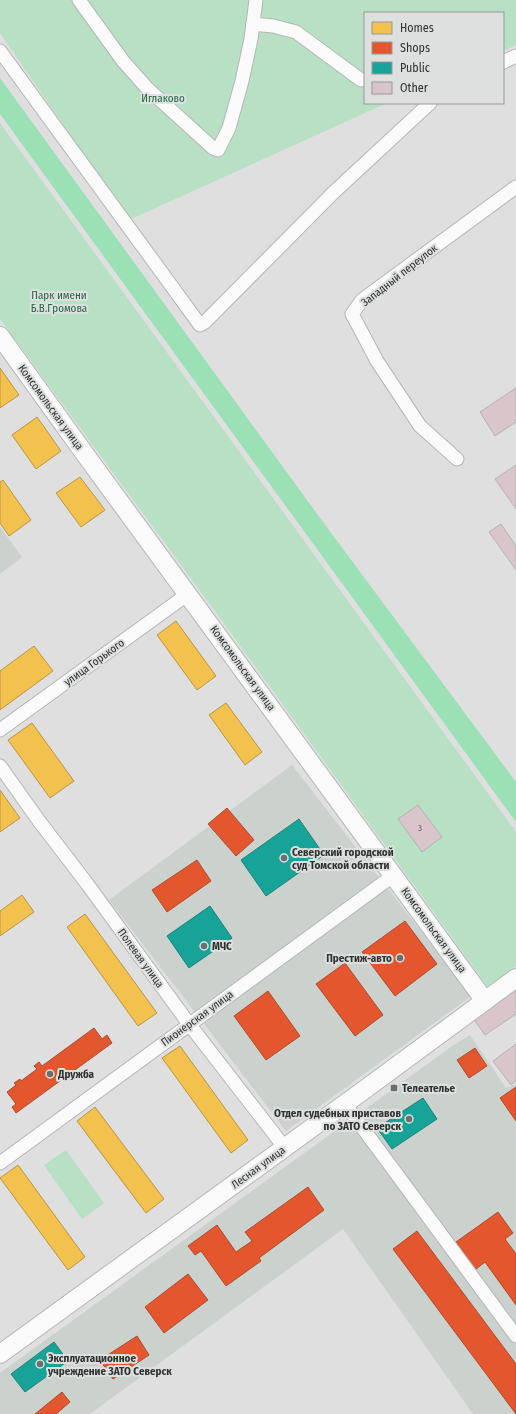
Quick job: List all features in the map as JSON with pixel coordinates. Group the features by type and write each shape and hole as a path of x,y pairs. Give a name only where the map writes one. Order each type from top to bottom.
{"main road":[{"name":"Комсомольская улица","path":"0,336 485,1001"},
{"name":"Лесная улица","path":"0,1354 285,1148 516,978"}],"street":[{"path":"79,0 123,61 147,88 213,148 218,150 229,128 242,81 256,0"},
{"path":"253,24 273,26 296,32 361,80"},
{"path":"0,50 200,325 203,324 333,193 429,104"},
{"path":"504,62 516,56"},
{"name":"Западный переулок","path":"457,459 420,426 377,361 352,314 362,300 516,187"},
{"name":"улица Горького","path":"0,730 188,594"},
{"name":"Полевая улица","path":"0,766 189,1024 285,1148"},
{"name":"Пионерская улица","path":"0,1163 394,875"},
{"path":"345,1104 516,1336"}],"shaded area":[{"path":"0,78 323,522 516,782 516,822 0,114"},
{"path":"0,527 22,557 0,574"},
{"path":"292,765 471,996 286,1131 109,900"},
{"path":"470,1035 506,1088 516,1084 516,1414 473,1414 343,1229 90,1414 0,1414 0,1373 451,1047"}],"green space":[{"name":"Иглаково","path":"0,0 516,0 516,45 504,51 504,12 364,12 364,104 385,104 129,220 0,33"},
{"name":"Парк имени Б.В.Громова","path":"0,123 516,832 516,966 488,987 215,611 0,319"},
{"path":"66,1150 104,1203 82,1219 44,1165"}],"building: Homes":[{"path":"0,368 19,395 0,408"},
{"path":"37,417 61,451 36,469 12,435"},
{"path":"80,477 105,510 81,527 56,493"},
{"path":"3,480 31,520 9,536 0,523 0,482"},
{"path":"176,621 216,676 197,690 157,635"},
{"path":"34,646 53,671 0,710 0,671"},
{"path":"226,703 262,752 245,765 209,715"},
{"path":"32,723 74,781 50,798 8,740"},
{"path":"0,790 20,818 0,832"},
{"path":"22,895 34,912 0,936 0,911"},
{"path":"85,914 157,1013 138,1026 67,927"},
{"path":"180,1046 248,1140 231,1153 162,1058"},
{"path":"95,1107 164,1199 146,1213 77,1121"},
{"path":"18,1165 85,1257 68,1270 0,1178"}],"building: Shops":[{"path":"227,808 254,840 236,856 208,824"},
{"path":"197,860 211,881 167,912 152,890"},
{"name":"Престиж-авто","path":"405,921 437,964 395,996 362,952"},
{"path":"345,963 383,1015 355,1036 316,984"},
{"path":"268,991 300,1036 266,1060 234,1016"},
{"name":"Дружба","path":"94,1028 102,1039 107,1035 112,1043 16,1113 12,1107 16,1104 7,1092 16,1085 14,1083 20,1079 21,1081 37,1069 34,1066 39,1062 42,1066"},
{"path":"475,1048 487,1066 469,1078 457,1060"},
{"path":"516,1087 516,1121 500,1098"},
{"path":"308,1187 324,1210 259,1258 261,1261 226,1286 201,1251 195,1255 188,1246 217,1225 236,1252 252,1241 245,1232"},
{"path":"498,1212 513,1233 505,1239 516,1254 516,1305 485,1262 475,1270 456,1242"},
{"path":"417,1231 516,1364 516,1414 393,1249"},
{"path":"188,1274 208,1300 164,1333 145,1307"},
{"path":"137,1336 149,1355 113,1379 100,1360"},
{"path":"62,1392 70,1402 56,1414 35,1414"}],"building: Public":[{"path":"299,819 324,855 266,896 241,860"},
{"path":"210,906 232,938 189,968 167,936"},
{"path":"423,1098 437,1119 392,1149 377,1128"},
{"path":"54,1342 68,1361 25,1392 11,1374"}],"building: Other":[{"path":"516,388 516,422 495,436 480,412"},
{"path":"516,465 516,509 495,479"},
{"path":"501,524 516,546 516,570 489,532"},
{"path":"418,805 442,837 422,852 398,819"},
{"path":"516,988 516,1014 485,1035 473,1018"},
{"path":"516,1044 516,1081 511,1085 493,1061"}],"place":[{"name":"Северский городской суд Томской области","path":"284,858"},
{"name":"МЧС","path":"204,946"},
{"name":"Престиж-авто","path":"400,958"},
{"name":"Дружба","path":"50,1074"},
{"name":"Телеателье","path":"394,1088"},
{"name":"Отдел судебных приставов по ЗАТО Северск","path":"409,1119"},
{"name":"Эксплуатационное учреждение ЗАТО Северск","path":"40,1364"}]}
